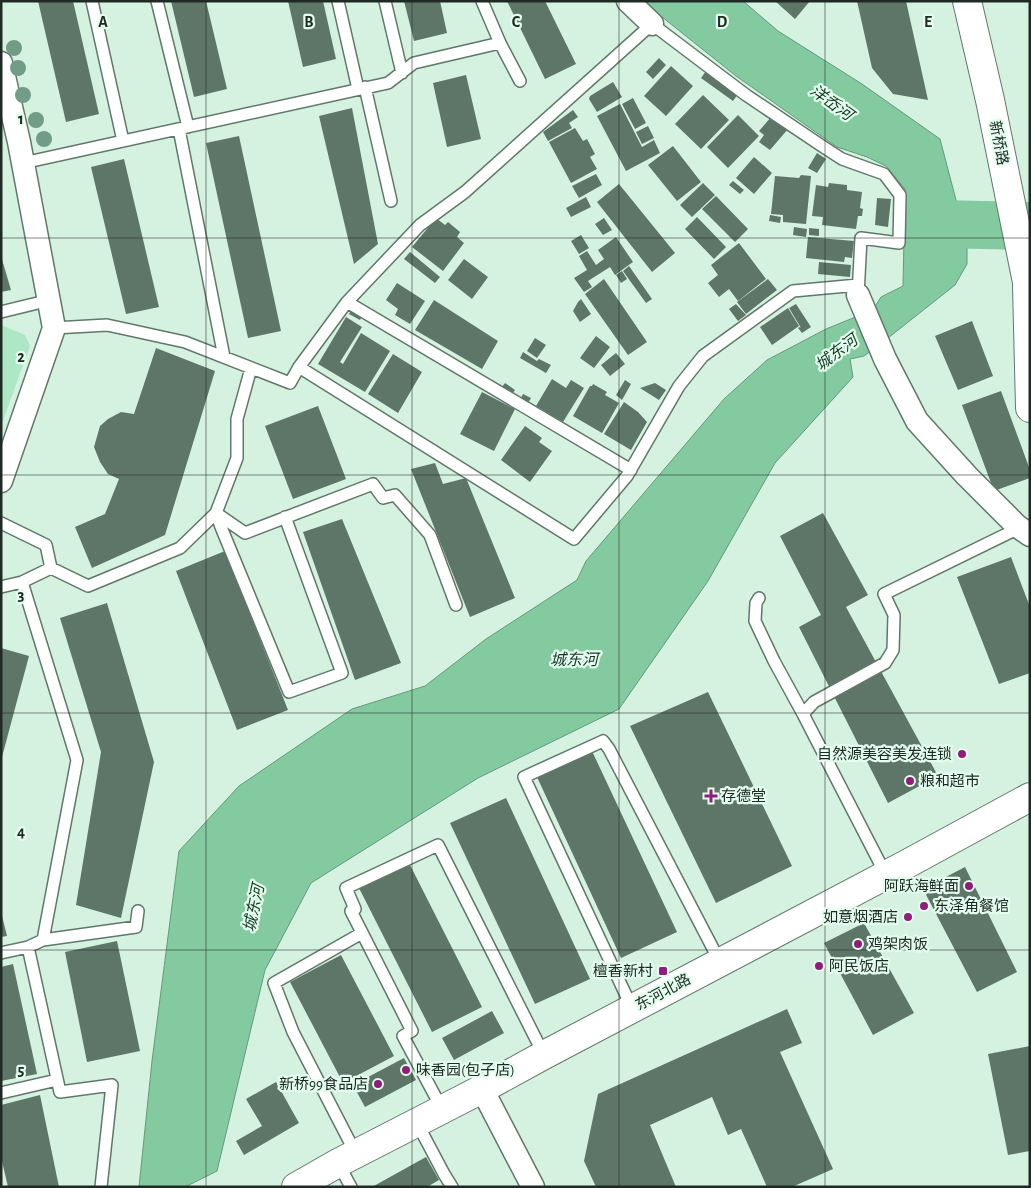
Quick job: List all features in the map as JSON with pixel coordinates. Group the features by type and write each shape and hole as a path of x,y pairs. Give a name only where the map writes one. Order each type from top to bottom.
{"street":[{"path":"628,1 652,24"},
{"name":"新桥路","path":"967,1 990,100 1028,291 1030,408"},
{"path":"1,63 4,89 23,163 54,328 1,481"},
{"path":"858,290 885,359 918,421 967,476 1025,531"},
{"name":"东河北路","path":"296,1187 347,1158 482,1089 1030,797"},
{"path":"482,1089 533,1187"}],"lane":[{"path":"92,1 123,141"},
{"path":"157,1 184,128 224,358"},
{"path":"338,1 391,201"},
{"path":"385,1 402,73"},
{"path":"482,1 500,43 520,81"},
{"path":"54,328 107,325 185,342 290,383 299,367 347,302 420,226 465,192 652,24 746,95 842,159 884,174 900,195 899,243 860,238 858,290 793,291 703,356 679,386 628,476 574,539 299,367"},
{"path":"23,163 388,83 414,63 500,43"},
{"path":"1,312 50,300"},
{"path":"347,302 631,470"},
{"path":"51,568 88,586 180,548 216,512 238,458 237,419 251,368"},
{"path":"216,512 245,533 373,484 383,498 395,495 430,536 456,605"},
{"path":"216,512 289,692 342,673 286,517"},
{"path":"1,523 46,545 51,568"},
{"path":"803,714 814,702 885,663 893,650 894,615 884,594 1025,531"},
{"path":"1,587 22,582 51,568"},
{"path":"22,582 77,760 43,940"},
{"path":"759,598 756,603 755,621 886,875"},
{"path":"632,1008 524,777 603,741 609,749 720,962"},
{"path":"442,1109 403,1036 412,1031 351,911 355,909 346,888 438,845 544,1055"},
{"path":"1,953 28,947 43,940 136,927 138,911"},
{"path":"351,1187 347,1158 274,983 362,933"},
{"path":"28,947 60,1092 112,1085 101,1187"},
{"path":"1,1093 57,1080"},
{"path":"416,1122 452,1187"}],"shaded area":[{"path":"1,325 25,335 30,346 1,426"}],"water":[{"name":"洋岙河","path":"642,1 743,1 778,31 862,84 940,139 967,242 967,264 955,285 888,338 874,308 881,297 903,286 905,189 886,166 867,157 837,147 736,76"},
{"name":"城东河","path":"858,316 872,350 864,356 850,359 853,377 775,463 708,581 619,709 478,778 311,883 265,970 217,1171 185,1187 139,1187 152,1061 179,851 239,786 352,709 425,686 486,639 577,580 586,561 724,399 767,360 826,329"}],"building":[{"path":"38,1 73,1 99,114 66,122"},
{"path":"171,1 206,1 227,89 194,97"},
{"path":"288,1 323,1 336,59 303,67"},
{"path":"404,1 440,1 447,33 414,41"},
{"path":"507,1 545,1 576,64 545,79"},
{"path":"775,1 810,1 795,19"},
{"path":"857,1 906,1 928,100 893,94 872,68"},
{"path":"659,58 666,65 653,79 646,72"},
{"path":"671,66 693,86 666,116 644,96"},
{"path":"706,71 738,94 733,101 701,78"},
{"path":"466,75 481,139 447,147 433,83"},
{"path":"613,82 622,97 597,112 589,99 590,96"},
{"path":"703,95 729,120 701,149 675,124"},
{"path":"633,98 646,123 635,129 622,104"},
{"path":"620,104 642,147 654,140 660,153 626,171 597,116"},
{"path":"352,108 378,244 354,264 319,116"},
{"path":"573,110 578,117 569,123 572,128 548,141 543,132"},
{"path":"738,115 759,136 728,168 707,147"},
{"path":"772,116 788,129 770,150 759,142 764,135 759,131"},
{"path":"648,126 654,138 642,144 636,132"},
{"path":"575,128 583,141 587,139 595,154 590,157 597,169 571,183 549,142"},
{"path":"239,136 281,331 248,338 206,143"},
{"path":"673,146 701,182 677,201 648,165"},
{"path":"817,153 826,159 817,173 808,168"},
{"path":"754,157 772,173 754,194 736,178"},
{"path":"124,159 159,307 126,314 91,167"},
{"path":"596,174 602,185 579,198 572,186"},
{"path":"801,175 811,176 806,224 783,222 783,215 771,214 775,176 799,178"},
{"path":"733,181 744,190 740,194 729,185"},
{"path":"703,183 715,195 692,217 680,205"},
{"path":"829,183 847,185 847,190 862,192 860,208 863,209 862,216 858,216 856,229 822,225 823,217 812,216 816,185 828,187"},
{"path":"619,184 675,253 652,272 597,202"},
{"path":"716,196 748,229 735,242 702,209"},
{"path":"586,197 591,207 571,217 566,208"},
{"path":"877,198 891,199 888,227 875,225"},
{"path":"770,215 781,217 780,223 769,221"},
{"path":"697,217 726,247 714,259 685,229"},
{"path":"436,218 445,225 448,222 460,232 457,237 464,243 443,271 412,247"},
{"path":"604,218 612,230 603,235 595,224"},
{"path":"794,227 807,229 806,237 793,235"},
{"path":"809,228 819,229 819,236 809,235"},
{"path":"581,235 589,248 579,254 571,241"},
{"path":"616,237 633,262 615,275 610,267 588,281 592,287 584,292 574,278 587,270 579,256 587,251 596,265 604,259 598,250"},
{"path":"808,237 854,241 852,258 845,257 844,262 806,258"},
{"path":"739,243 766,279 738,301 729,289 719,297 708,283 718,275 711,265"},
{"path":"410,252 440,277 435,283 404,259"},
{"path":"1,256 11,290 1,292"},
{"path":"464,259 488,277 472,299 448,280"},
{"path":"819,262 851,265 850,277 818,274"},
{"path":"629,266 652,299 646,303 623,271"},
{"path":"622,271 627,279 621,283 616,275"},
{"path":"604,279 647,342 628,355 585,294"},
{"path":"768,279 777,290 746,314 737,302"},
{"path":"397,283 425,301 410,324 395,315 398,309 386,300"},
{"path":"581,299 591,314 580,322 573,311"},
{"path":"434,300 498,341 482,369 415,330"},
{"path":"736,304 746,315 738,321 729,309"},
{"path":"796,304 811,327 802,333 789,308"},
{"path":"788,308 799,326 772,345 760,327"},
{"path":"352,309 362,316 360,320 349,314"},
{"path":"346,317 362,327 340,362 343,364 361,333 390,351 365,392 318,364"},
{"path":"972,321 993,376 958,390 935,336"},
{"path":"596,336 610,347 594,368 580,358"},
{"path":"535,338 546,345 537,358 527,351"},
{"path":"156,348 215,371 165,535 92,568 75,527 105,514 119,479 108,474 100,462 94,447 100,426 121,412 134,414"},
{"path":"523,352 537,361 539,359 551,365 546,373 520,358"},
{"path":"616,353 625,364 610,376 601,365"},
{"path":"393,354 422,372 398,413 368,394"},
{"path":"552,379 566,388 571,380 584,388 563,422 536,406"},
{"path":"625,380 631,384 622,400 616,395"},
{"path":"505,383 515,390 512,394 502,387"},
{"path":"655,383 666,390 659,400 640,388"},
{"path":"593,384 607,392 605,395 619,403 602,433 573,416"},
{"path":"1001,391 1030,470 1030,478 994,491 962,405"},
{"path":"482,392 515,409 494,451 460,434"},
{"path":"523,394 531,398 528,403 521,398"},
{"path":"624,402 638,412 647,422 631,450 604,434"},
{"path":"318,406 346,479 293,499 265,426"},
{"path":"525,426 542,438 539,442 552,451 530,482 501,460"},
{"path":"435,463 443,484 466,478 515,598 470,617 411,469"},
{"path":"823,513 868,595 846,607 938,776 888,803 799,627 821,615 780,536"},
{"path":"342,519 401,663 355,680 303,532"},
{"path":"225,551 288,710 237,730 176,571"},
{"path":"1011,557 1030,607 1030,673 999,684 957,577"},
{"path":"107,603 154,762 121,918 76,905 101,752 60,618"},
{"path":"1,648 29,656 2,757 1,757"},
{"name":"存德堂","path":"708,692 792,866 716,903 630,726"},
{"path":"592,751 677,932 621,958 537,777"},
{"path":"506,798 590,979 535,1004 450,823"},
{"path":"409,863 482,1007 432,1032 359,888"},
{"path":"965,867 1017,972 977,992 923,889"},
{"path":"1,912 7,936 1,937"},
{"path":"864,923 914,1013 873,1035 824,943"},
{"path":"117,941 140,1051 87,1062 65,952"},
{"path":"341,955 394,1056 343,1083 290,982"},
{"path":"13,964 37,1074 1,1081 1,967"},
{"path":"787,1009 802,1043 780,1052 833,1169 792,1187 767,1187 741,1129 728,1135 712,1097 650,1125 676,1187 596,1187 584,1161 598,1094"},
{"path":"492,1011 504,1033 454,1060 442,1038"},
{"path":"1030,1046 1030,1151 1008,1155 988,1054"},
{"path":"404,1058 416,1080 365,1107 353,1085"},
{"path":"276,1082 299,1123 244,1155 236,1141 262,1126 246,1099"},
{"path":"40,1095 59,1187 8,1187 1,1157 1,1105"},
{"path":"426,1157 439,1180 427,1187 372,1187"}],"waterway":[{"name":"城东河","path":"940,261 936,224 1030,226"}],"place":[{"name":"自然源美容美发连锁","path":"962,754"},
{"name":"粮和超市","path":"910,781"},
{"name":"存德堂","path":"711,796"},
{"name":"阿跃海鲜面","path":"969,886"},
{"name":"东泽角餐馆","path":"924,906"},
{"name":"如意烟酒店","path":"908,917"},
{"name":"鸡架肉饭","path":"858,944"},
{"name":"阿民饭店","path":"819,966"},
{"name":"檀香新村","path":"663,971"},
{"name":"味香园(包子店)","path":"406,1070"},
{"name":"新桥99食品店","path":"378,1084"}]}
